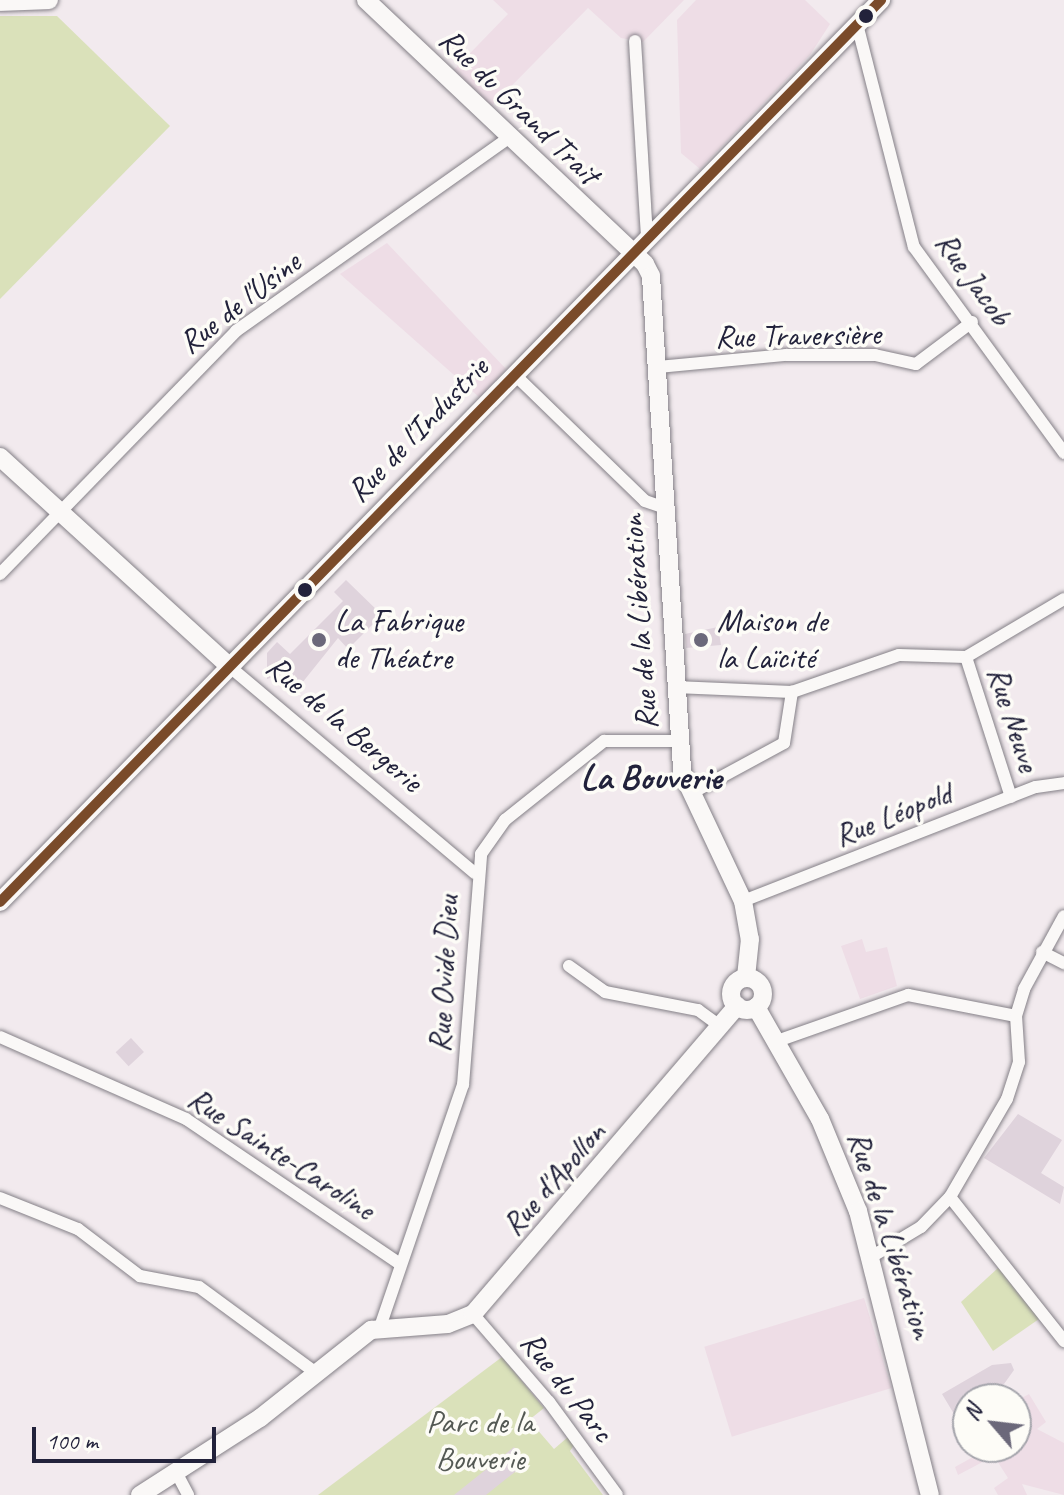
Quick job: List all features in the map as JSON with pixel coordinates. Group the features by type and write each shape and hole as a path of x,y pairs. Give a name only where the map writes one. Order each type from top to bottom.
{"street":[{"path":"0,2 49,0"},
{"name":"Rue du Grand Trait","path":"366,0 631,256"},
{"name":"Rue de l'Industrie","path":"0,902 881,0"},
{"name":"Rue Jacob","path":"857,24 914,247 972,322 1064,453"},
{"path":"635,41 647,240"},
{"name":"Rue de l'Usine","path":"0,574 60,517 236,331 507,139"},
{"name":"Rue de la Libération","path":"631,256 651,276 658,367 662,507 679,741 690,794 743,901 750,939 746,978"},
{"name":"Rue Traversière","path":"658,367 786,355 875,355 916,364 972,322"},
{"path":"514,374 645,501 662,507"},
{"name":"Rue de la Bergerie","path":"0,457 60,517 230,667 475,873"},
{"path":"675,687 792,692 899,655 966,657 1064,599"},
{"name":"Rue Neuve","path":"966,657 1011,797"},
{"path":"690,794 784,743 792,692"},
{"name":"Rue Ovide Dieu","path":"380,1327 399,1263 463,1085 475,873 505,820 604,741 679,741"},
{"name":"Rue Léopold","path":"743,901 1011,797 1064,783"},
{"path":"871,1257 911,1235 950,1197 1007,1099 1019,1062 1016,1016 1042,952 1064,916"},
{"path":"1042,952 1064,963"},
{"path":"569,966 605,992 698,1010 721,1027"},
{"path":"746,978 763,990 756,1007 737,1006 731,990 746,978"},
{"path":"780,1040 908,995 1016,1016"},
{"name":"Rue d'Apollon","path":"473,1314 737,1006"},
{"name":"Rue de la Libération","path":"756,1007 780,1040 842,1167 871,1257 930,1495"},
{"name":"Rue Sainte-Caroline","path":"0,1037 186,1119 399,1263"},
{"path":"950,1197 1064,1341"},
{"path":"0,1198 78,1229 140,1276 199,1287 316,1373"},
{"path":"140,1495 380,1327 448,1324 473,1314"},
{"name":"Rue du Parc","path":"473,1314 568,1429 617,1495"},
{"path":"176,1472 188,1495"}],"shaded area":[{"path":"493,0 684,0 643,42 621,38 588,8 487,111 449,75 508,14"},
{"path":"696,0 805,0 830,24 810,55 700,169 681,153 677,20"},
{"path":"387,243 506,369 480,398 340,274"},
{"path":"862,939 866,952 887,947 897,986 860,999 841,946"},
{"path":"864,1298 891,1388 732,1437 704,1347"},
{"path":"1032,1399 1046,1422 1037,1429 1064,1443 1064,1495 1022,1484 1027,1495 998,1495 994,1488 1008,1478 998,1463 1032,1463"},
{"path":"962,1463 981,1463 958,1475 955,1467"}],"green space":[{"path":"0,16 57,16 170,126 0,299"},
{"path":"998,1268 1039,1319 993,1351 961,1302"},
{"name":"Parc de la Bouverie","path":"502,1357 544,1408 529,1420 554,1449 568,1437 574,1445 570,1451 603,1495 318,1495"}],"building":[{"name":"La Fabrique de Théatre","path":"346,580 382,615 348,649 338,638 298,688 283,674 267,679 267,653 277,642 290,654 343,601 334,592"},
{"name":"Maison de la Laïcité","path":"718,627 721,645 686,648 685,634"},
{"path":"131,1038 144,1052 129,1066 116,1052"},
{"path":"1018,1114 1062,1140 1041,1173 1064,1187 1060,1204 984,1158"},
{"path":"1011,1363 1014,1370 1005,1383 961,1383 992,1365"},
{"path":"952,1388 952,1411 942,1394"},
{"path":"514,1447 526,1463 486,1495 454,1495"}],"transit line":[{"path":"0,902 881,0"}],"place":[{"name":"La Fabrique de Théatre","path":"319,640"},
{"name":"Maison de la Laïcité","path":"701,640"}],"district":[{"name":"La Bouverie","path":"651,778"}]}
